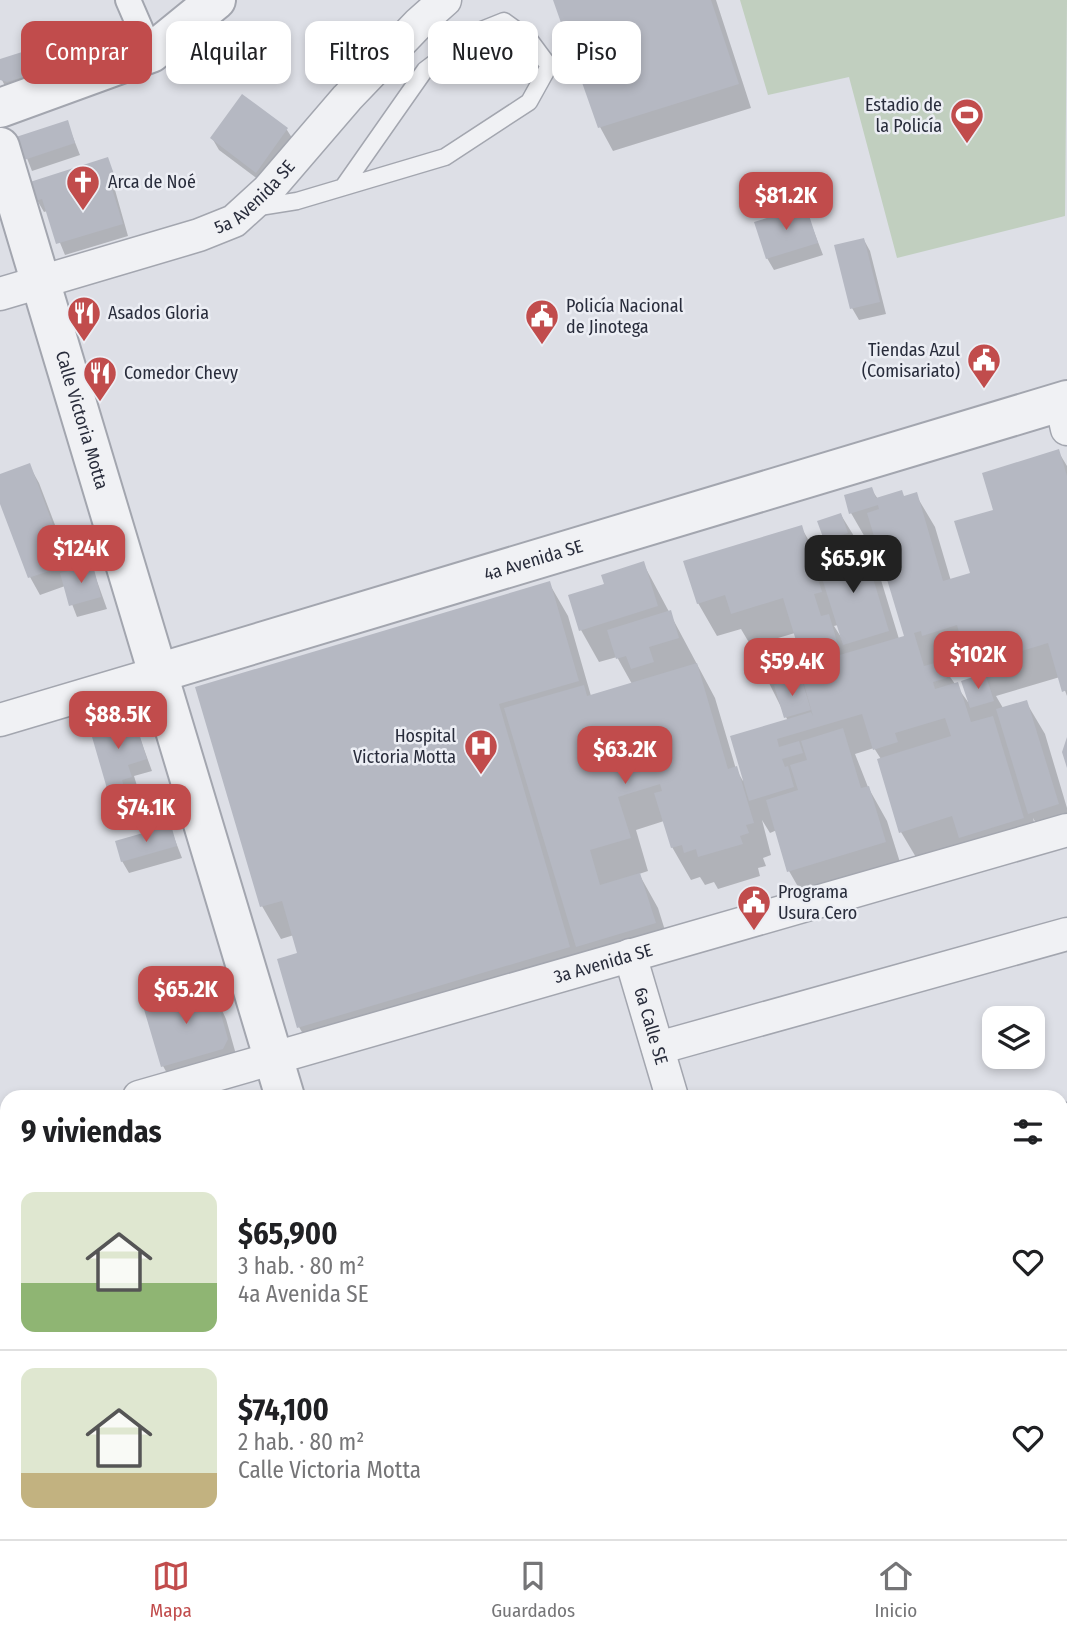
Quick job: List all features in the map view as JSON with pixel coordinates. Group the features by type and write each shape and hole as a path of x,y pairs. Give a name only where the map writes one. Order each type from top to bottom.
{"street":[{"path":"128,0 137,21"},
{"path":"152,51 216,0"},
{"name":"5a Avenida SE","path":"0,294 199,235 234,221 250,208 347,98 418,24 446,0"},
{"path":"0,108 65,84"},
{"name":"Calle Victoria Motta","path":"0,147 283,1090"},
{"name":"4a Avenida SE","path":"0,720 1065,411"},
{"name":"3a Avenida SE","path":"163,1090 1067,830"},
{"path":"658,1048 1067,934"},
{"name":"6a Calle SE","path":"630,955 670,1090"}],"lane":[{"path":"250,208 277,206 343,187 445,157 529,102 549,66 529,39 504,21 474,33 425,70 343,187"}],"green space":[{"name":"Estadio de la Policía","path":"740,0 1067,0 1065,216 897,258 849,77 768,95"}],"building":[{"path":"553,0 711,0 739,84 598,128 583,84 641,84 641,21 560,21"},
{"path":"21,52 21,78 7,82 0,80 0,59"},
{"path":"242,94 288,128 256,173 210,138"},
{"path":"68,120 75,143 24,160 16,137"},
{"name":"Arca de Noé","path":"108,157 115,177 109,179 123,224 56,244 42,199 35,201 30,182"},
{"path":"806,206 818,243 766,259 754,222"},
{"path":"864,238 880,302 850,309 834,245"},
{"path":"1059,449 1067,476 1067,690 1062,692 1048,643 969,667 957,625 922,636 921,631 914,633 924,666 942,661 947,678 933,682 935,689 958,682 971,722 993,716 1024,818 959,838 952,816 899,833 877,759 951,736 945,718 895,733 898,742 873,750 862,714 777,739 779,747 799,741 803,753 782,759 785,767 788,766 794,787 749,801 730,736 811,712 813,716 799,667 904,636 867,513 879,509 878,505 849,514 844,495 872,487 876,498 902,490 904,496 917,492 943,581 970,573 954,521 993,510 982,473"},
{"path":"30,463 68,565 28,578 0,504 0,474"},
{"path":"841,513 848,533 824,540 817,521"},
{"path":"802,525 822,592 814,594 821,616 829,614 838,645 801,657 783,598 731,614 725,595 697,604 683,561"},
{"path":"863,545 889,631 843,645 816,559"},
{"path":"644,561 658,606 579,631 568,595 604,584 601,575"},
{"path":"93,565 101,597 69,606 60,573"},
{"path":"550,581 579,681 499,704 570,947 297,1028 277,959 297,953 282,901 260,907 195,687"},
{"path":"671,610 679,638 649,647 654,662 631,669 626,656 616,659 607,630"},
{"path":"791,646 799,674 767,684 758,656"},
{"path":"697,663 728,769 737,766 754,823 746,825 749,833 740,836 743,844 698,857 696,849 684,853 682,845 671,848 654,793 662,791 660,784 618,797 631,838 590,850 600,885 640,873 656,923 576,947 504,708 584,685 587,696"},
{"path":"985,673 994,701 970,708 961,681"},
{"path":"801,677 811,710 784,718 774,685"},
{"path":"1027,700 1059,804 1028,814 996,709"},
{"path":"134,717 147,759 128,765 132,777 122,780 124,787 108,792 90,730"},
{"path":"843,728 861,788 869,786 886,842 787,872 766,800 798,790 790,765 807,760 801,741"},
{"path":"1067,737 1067,768 1062,752"},
{"path":"171,825 177,846 121,862 115,841"},
{"path":"213,986 228,1039 223,1049 161,1067 143,1006"}],"place":[{"name":"Estadio de la Policía","path":"967,145"},
{"name":"Arca de Noé","path":"83,212"},
{"name":"Asados Gloria","path":"84,343"},
{"name":"Policía Nacional de Jinotega","path":"542,346"},
{"name":"Tiendas Azul (Comisariato)","path":"984,390"},
{"name":"Comedor Chevy","path":"100,403"},
{"name":"Hospital Victoria Motta","path":"481,776"},
{"name":"Programa Usura Cero","path":"754,932"}]}
